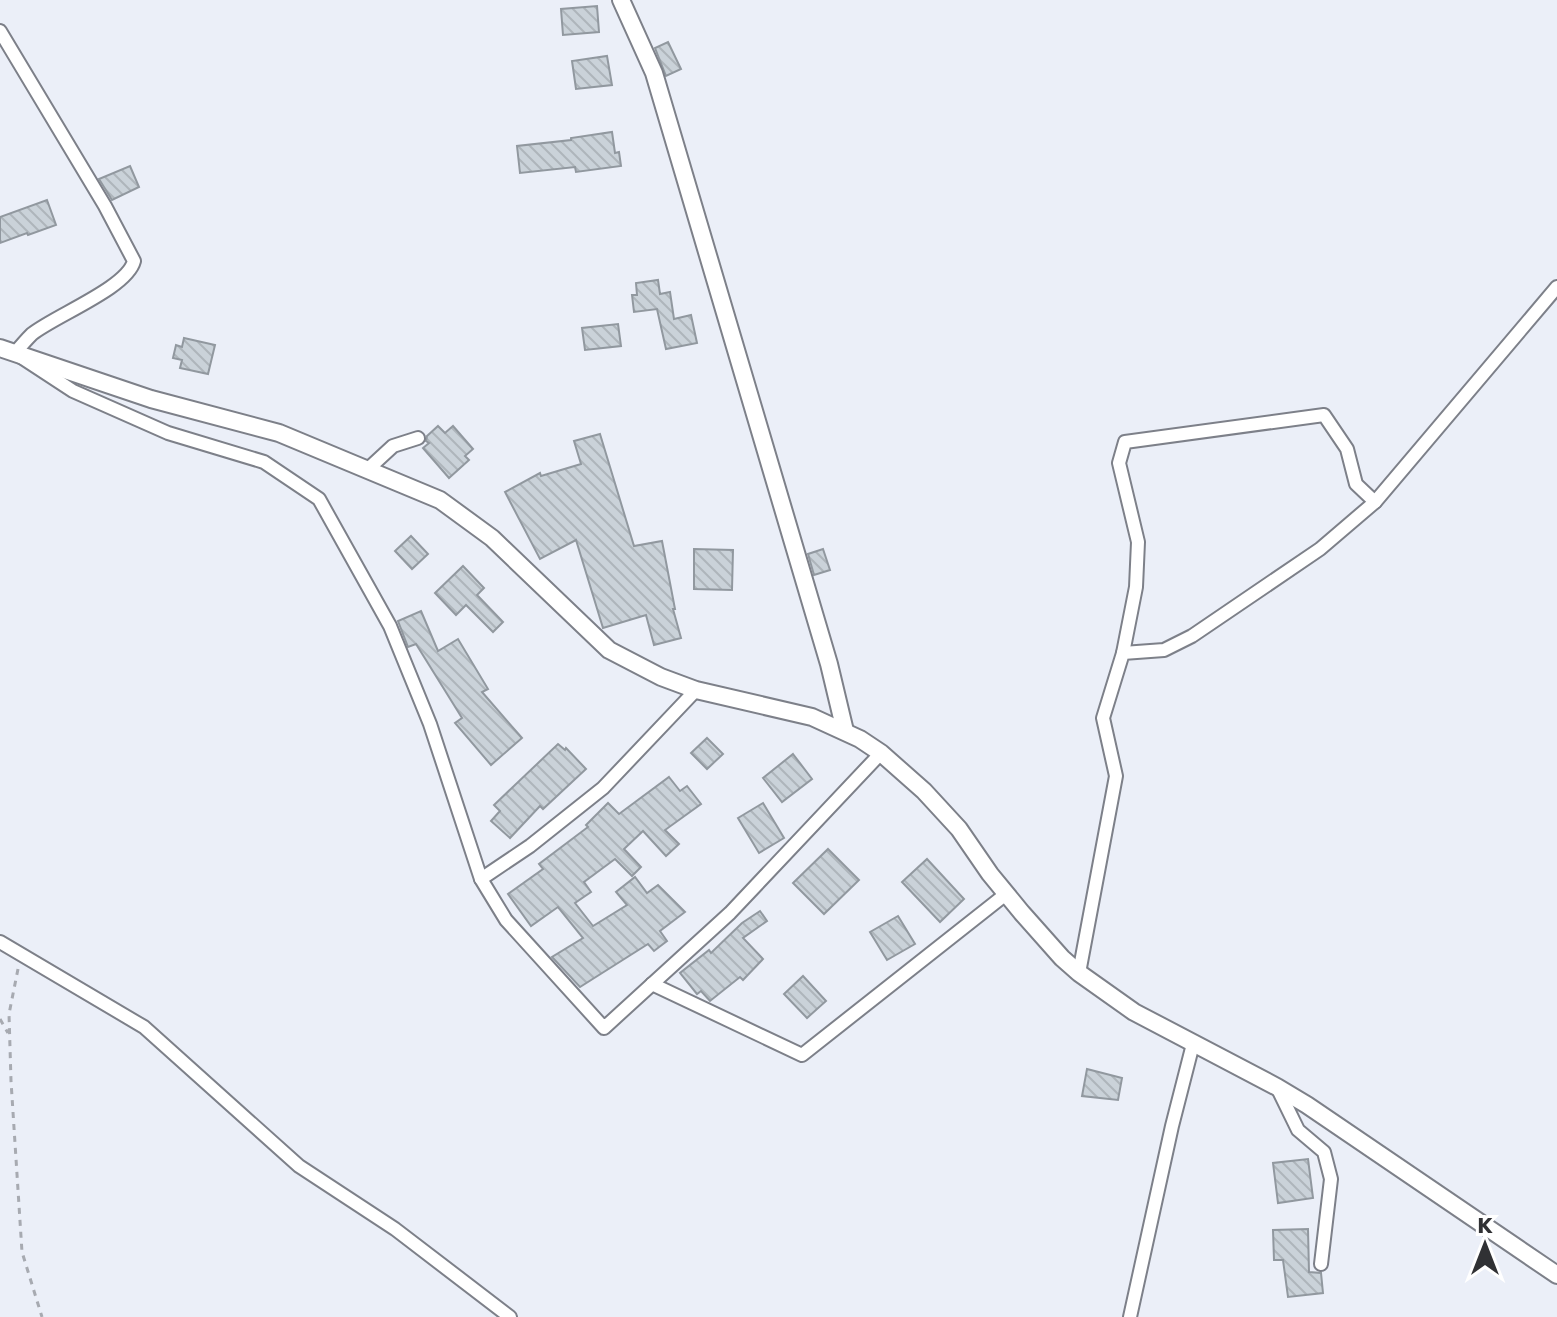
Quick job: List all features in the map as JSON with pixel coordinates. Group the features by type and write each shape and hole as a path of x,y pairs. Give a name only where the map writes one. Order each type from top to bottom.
{"street":[{"path":"621,0 654,73 825,649 845,731"},
{"path":"0,31 105,206 134,261 132,270 96,296 7,351"},
{"path":"1123,653 1164,650 1192,636 1320,549 1375,502 1557,287"},
{"path":"7,351 73,391 168,433 264,462 319,499 390,626 430,724 481,879 506,920 604,1028 730,913 881,753"},
{"path":"7,351 151,399 279,433 440,500 492,538 609,650 661,677 696,690 812,717 845,731 881,753 924,791 959,829 1006,894 1062,958 1102,991 1134,1012 1307,1105 1557,1275"},
{"path":"1079,973 1116,776 1103,718 1123,653 1136,587 1138,542 1119,463 1125,442 1324,415 1347,449 1356,484 1375,502"},
{"path":"367,470 393,446 418,438"},
{"path":"481,879 530,846 603,788 696,690"},
{"path":"652,984 802,1055 1006,894"},
{"path":"0,942 144,1027 299,1166 395,1229 510,1317"},
{"path":"1130,1317 1193,1044"},
{"path":"1277,1087 1298,1130 1324,1152 1331,1179 1321,1264"}],"path":[{"path":"21,954 9,1014 22,1252 42,1317"},
{"path":"0,1019 10,1037"}],"building":[{"path":"597,6 599,32 563,35 561,9"},
{"path":"668,42 681,69 666,76 655,48"},
{"path":"607,56 612,85 576,89 572,61"},
{"path":"612,132 615,153 619,152 621,166 576,172 575,167 520,173 517,146"},
{"path":"130,166 139,187 112,200 99,179"},
{"path":"47,200 56,225 0,243 0,217"},
{"path":"658,280 660,294 670,292 674,319 691,315 697,343 666,349 657,309 634,312 632,295 637,295 636,283"},
{"path":"618,324 621,346 585,350 582,328"},
{"path":"184,338 215,345 208,374 180,368 182,360 173,358 176,345 182,347"},
{"path":"438,426 445,433 453,426 473,449 465,456 469,460 449,478 423,448 429,443 427,436"},
{"path":"600,434 634,546 662,541 681,638 654,645 646,615 603,628 576,540 540,559 505,492 540,473 541,476 581,464 574,441"},
{"path":"411,536 428,554 412,569 395,551"},
{"path":"694,549 733,550 732,590 694,589"},
{"path":"823,549 830,570 814,575 808,554"},
{"path":"463,566 484,588 477,595 503,622 493,632 466,605 456,615 435,593"},
{"path":"421,611 438,651 458,639 488,689 482,692 522,738 491,765 455,723 462,718 416,644 408,647 398,621"},
{"path":"707,738 723,754 707,769 691,753"},
{"path":"558,744 586,769 543,809 540,806 510,838 491,821 500,811 494,805"},
{"path":"793,754 812,779 782,802 763,778"},
{"path":"669,777 680,791 687,786 701,804 665,830 679,844 666,856 643,831 624,849 641,867 632,876 615,859 584,882 591,892 575,903 593,926 627,905 616,892 635,877 647,893 658,885 685,912 660,931 667,941 654,951 648,944 580,987 552,957 583,938 558,907 531,926 508,894 543,869 539,864 588,827 586,825 608,803 619,814"},
{"path":"763,803 784,838 759,853 738,818"},
{"path":"828,849 859,880 824,914 793,883"},
{"path":"927,859 964,899 940,922 902,882"},
{"path":"760,911 767,921 743,938 763,959 743,980 740,977 710,1001 701,991 697,994 680,973 709,950 711,953 742,923"},
{"path":"898,916 915,944 887,960 870,932"},
{"path":"803,976 826,1001 807,1018 784,994"},
{"path":"1087,1069 1122,1078 1118,1100 1082,1096"},
{"path":"1308,1159 1313,1198 1278,1203 1273,1163"},
{"path":"1308,1229 1309,1272 1321,1273 1323,1293 1288,1297 1283,1260 1274,1260 1273,1230"}]}
